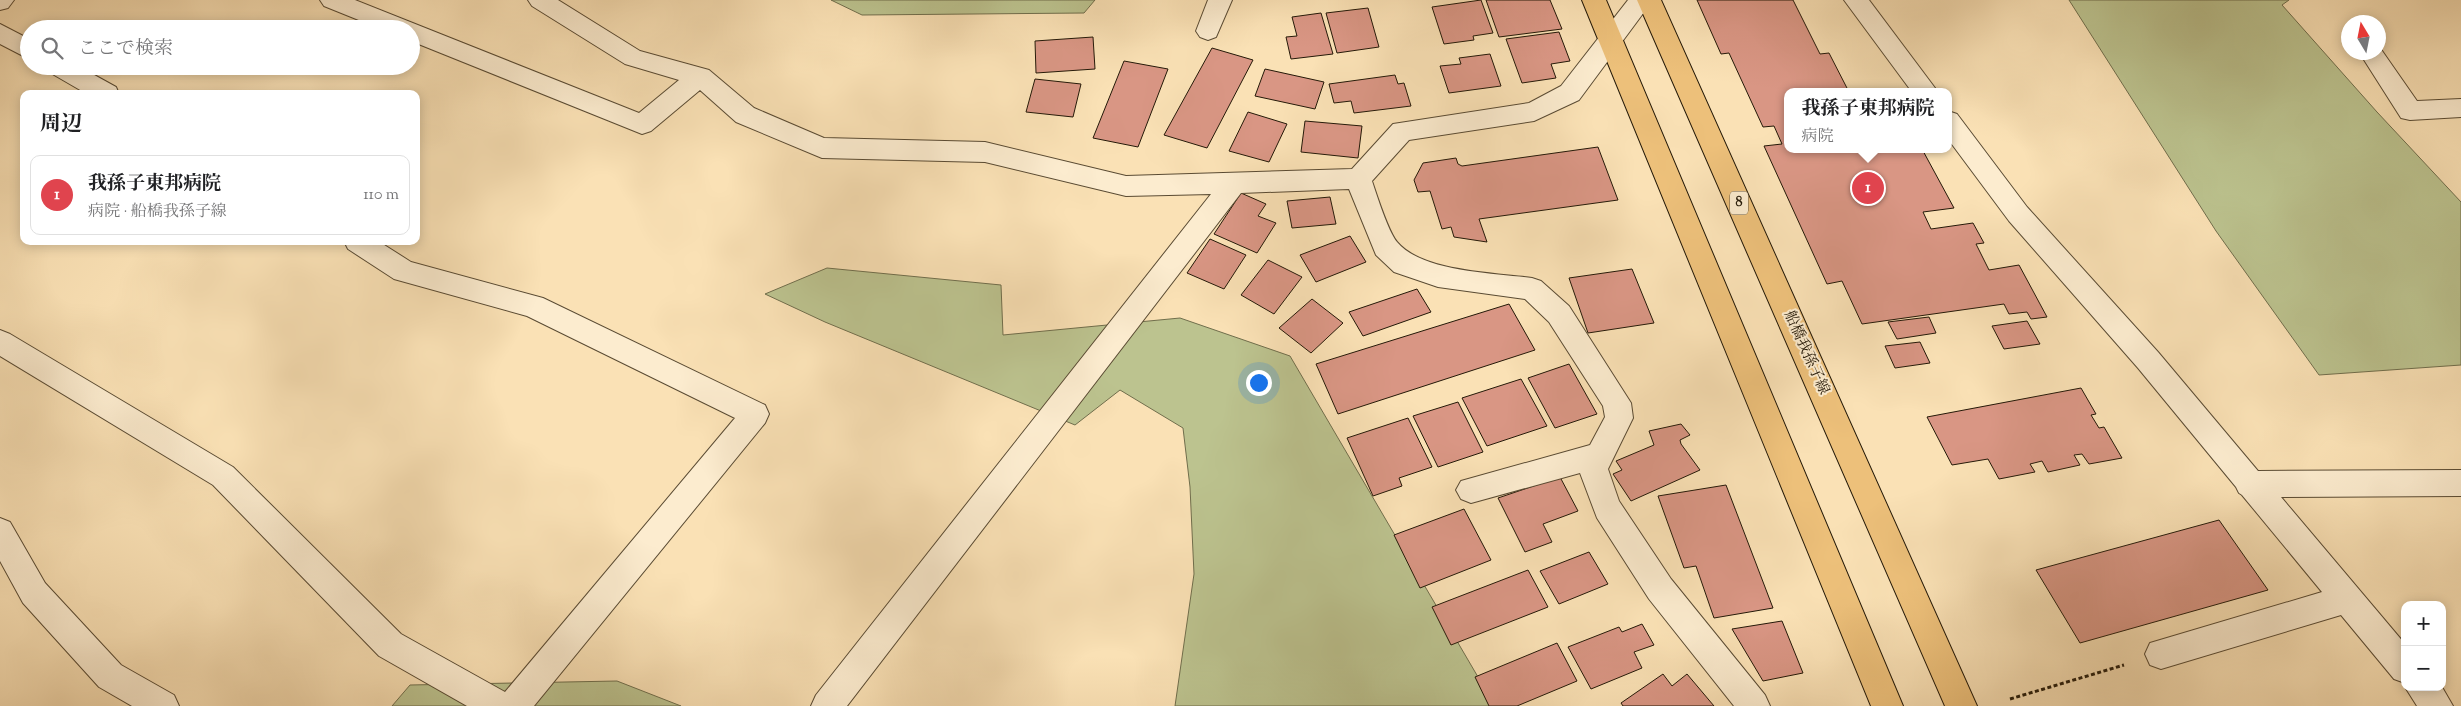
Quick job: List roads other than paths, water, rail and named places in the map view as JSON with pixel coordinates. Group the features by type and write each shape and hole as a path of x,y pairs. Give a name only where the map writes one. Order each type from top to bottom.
{"main road":[{"path":"1594,0 1887,706"},
{"name":"船橋我孫子線","path":"1650,0 1961,706"}],"street":[{"path":"332,0 382,20"},
{"path":"540,0 633,58 700,76 744,115 822,148 985,152 1126,186 1358,179 1402,131 1534,112 1570,92 1641,0"},
{"path":"1208,31 1220,0"},
{"path":"1856,0 1923,88"},
{"path":"0,33 20,45"},
{"path":"420,35 642,124 700,76"},
{"path":"2376,60 2410,111 2461,108"},
{"path":"74,75 100,90"},
{"path":"1952,126 2018,214 2148,360 2249,484 2401,663"},
{"path":"1358,179 1385,247 1403,264 1438,276 1532,289 1559,314 1617,403 1619,418 1594,468 1607,508 1660,589 1754,706"},
{"path":"827,706 1235,182"},
{"path":"363,245 403,271 534,306 755,414 514,706"},
{"path":"0,342 223,476 390,645 498,706"},
{"path":"1471,490 1600,455"},
{"path":"2249,484 2461,484"},
{"path":"0,532 34,593 110,676 163,706"},
{"path":"2162,654 2347,598"},
{"path":"2424,691 2437,706"}],"place":[{"name":"我孫子東邦病院","path":"1868,188"}]}
